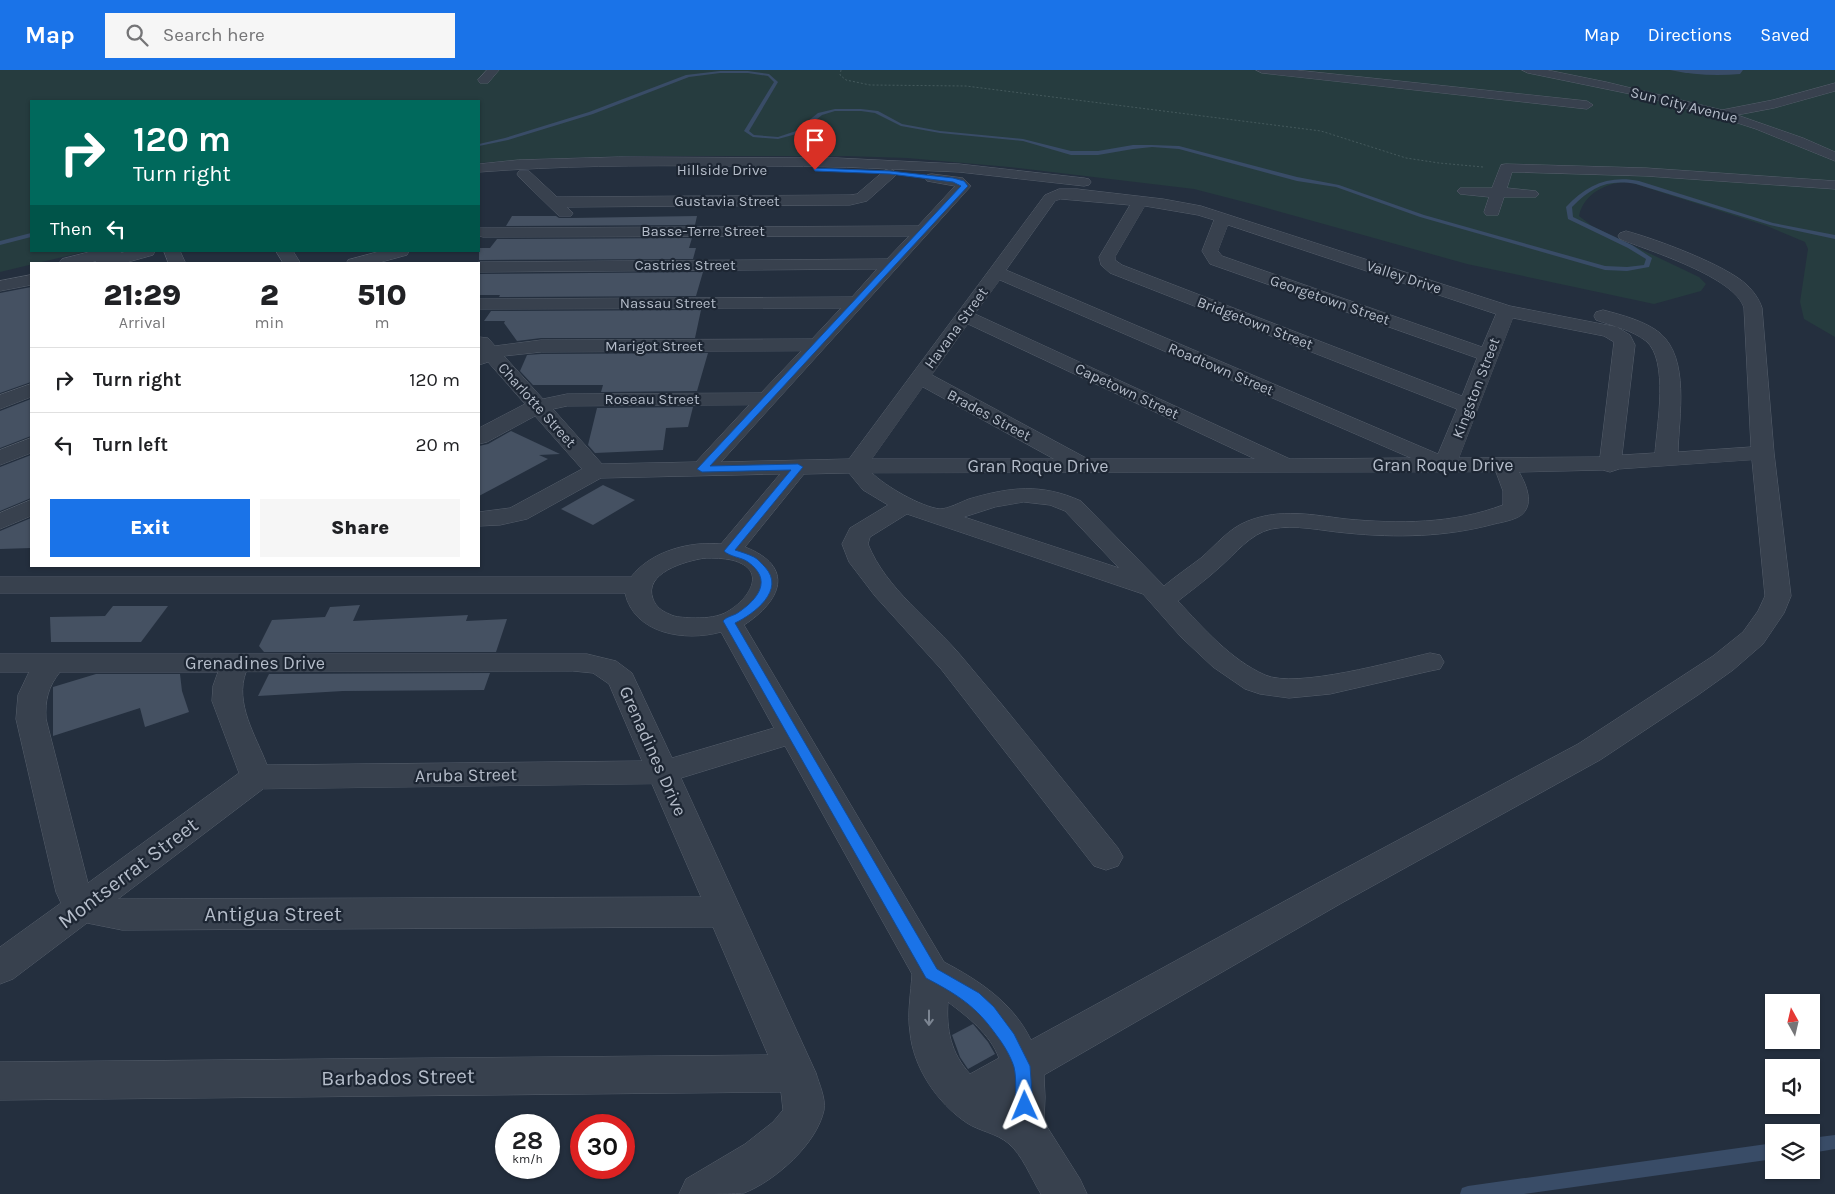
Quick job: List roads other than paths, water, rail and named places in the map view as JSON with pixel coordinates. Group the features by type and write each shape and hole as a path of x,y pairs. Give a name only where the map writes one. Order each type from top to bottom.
{"street":[{"path":"484,80 493,70"},
{"path":"1262,70 1360,75 1587,105"},
{"name":"Sun City Avenue","path":"1528,70 1643,94 1722,114 1800,142 1835,158"},
{"name":"Sun City Avenue","path":"1555,70 1738,111 1786,126 1835,146"},
{"path":"1722,114 1774,104 1835,88"},
{"path":"480,168 518,164 619,161 837,162 960,168 1131,187 1192,196 1249,211 1431,270"},
{"path":"1492,212 1506,168 1713,176 1835,185"},
{"name":"Hillside Drive","path":"480,178 524,174 834,170 890,173 953,180 963,184 964,186 923,231"},
{"name":"Gustavia Street","path":"553,202 850,200 862,198 890,173"},
{"path":"524,174 565,213"},
{"path":"1465,191 1531,194"},
{"name":"Valley Drive","path":"1059,194 1077,194 1181,207 1223,218 1506,311 1610,331 1623,339 1625,345 1610,465"},
{"name":"Havana Street","path":"856,466 1050,198 1059,194"},
{"name":"Bridgetown Street","path":"1140,201 1107,257 1107,261 1116,269 1469,406"},
{"name":"Georgetown Street","path":"1223,218 1210,251 1212,257 1216,260 1489,356"},
{"name":"Basse-Terre Street","path":"481,229 923,231"},
{"name":"Basse-Terre Street","path":"481,229 498,247"},
{"path":"702,469 923,231"},
{"path":"966,1098 1328,894 1589,752 1688,688 1723,663 1753,638 1771,614 1778,596 1763,453 1753,308 1750,298 1738,286 1712,271 1626,236"},
{"path":"72,262 110,252"},
{"path":"109,262 144,252"},
{"path":"361,262 397,252"},
{"path":"402,252 410,262"},
{"name":"Castries Street","path":"480,267 892,264"},
{"name":"Roadtown Street","path":"996,272 1445,466"},
{"path":"0,286 30,280"},
{"name":"Nassau Street","path":"480,304 857,302"},
{"name":"Kingston Street","path":"1445,466 1506,311"},
{"path":"1588,311 1639,328 1654,338 1666,354 1670,386 1666,460"},
{"name":"Capetown Street","path":"965,316 1288,466"},
{"name":"Marigot Street","path":"483,350 541,346 817,345"},
{"name":"Charlotte Street","path":"483,350 538,406 596,470"},
{"name":"Brades Street","path":"920,378 1084,466"},
{"path":"0,403 30,390"},
{"name":"Roseau Street","path":"480,436 538,406 582,399 767,399"},
{"path":"0,458 30,444"},
{"name":"Gran Roque Drive","path":"480,519 500,518 518,514 596,470 856,466 1610,465 1763,453"},
{"path":"1158,594 1212,560 1231,541 1260,524 1286,520 1373,529 1416,530 1450,526 1496,517 1515,509 1515,487 1503,465"},
{"path":"856,466 861,477 872,488 905,505 1158,594"},
{"path":"729,551 798,467"},
{"path":"939,518 962,509 1016,496 1042,494 1060,498 1073,506 1213,652 1247,679 1269,687 1302,687 1344,682 1430,662"},
{"path":"905,505 859,533 855,544 862,562 884,590 951,662 1106,857"},
{"path":"0,522 30,508"},
{"path":"0,522 30,522"},
{"path":"705,550 729,551 741,554 756,563 765,574 767,582 761,600 742,616 714,625 686,627 661,621 644,609 639,601 640,585 650,570 675,556 705,550"},
{"path":"0,585 640,585"},
{"path":"728,621 931,974 928,1021 930,1040 939,1062 950,1080 966,1098 998,1119 1023,1128"},
{"name":"Grenadines Drive","path":"0,663 573,662 605,666 616,672 622,680 663,772 796,1073 802,1092 803,1110 796,1127 780,1144 761,1159 701,1194"},
{"path":"52,663 39,678 32,690 30,701 32,719 73,892 82,907"},
{"path":"237,663 229,676 226,688 227,701 256,777"},
{"name":"Aruba Street","path":"256,777 663,772 793,733"},
{"name":"Montserrat Street","path":"0,968 256,777"},
{"name":"Antigua Street","path":"82,907 122,915 724,912"},
{"path":"931,974 957,987 989,1012 1007,1036 1022,1066 1024,1085 1023,1128 1065,1194"},
{"name":"Barbados Street","path":"0,1080 796,1073"}],"water":[{"path":"1670,70 1743,70 1740,74 1714,75"}],"waterway":[{"path":"480,145 506,139 591,113 688,76 720,72 748,72 769,75 776,82 746,131 753,136 778,138 798,132 820,114 835,110 861,110 876,112 901,125 940,132 1023,140 1071,153 1098,153 1152,146 1179,148 1297,179 1337,186 1422,216 1605,268 1627,269 1647,266 1649,258 1570,218 1569,207 1584,193 1607,181 1626,180 1637,182 1772,224 1835,237"},
{"path":"0,243 30,235"},
{"path":"1820,1144 1835,1142"},
{"path":"1468,1194 1765,1152"}]}
